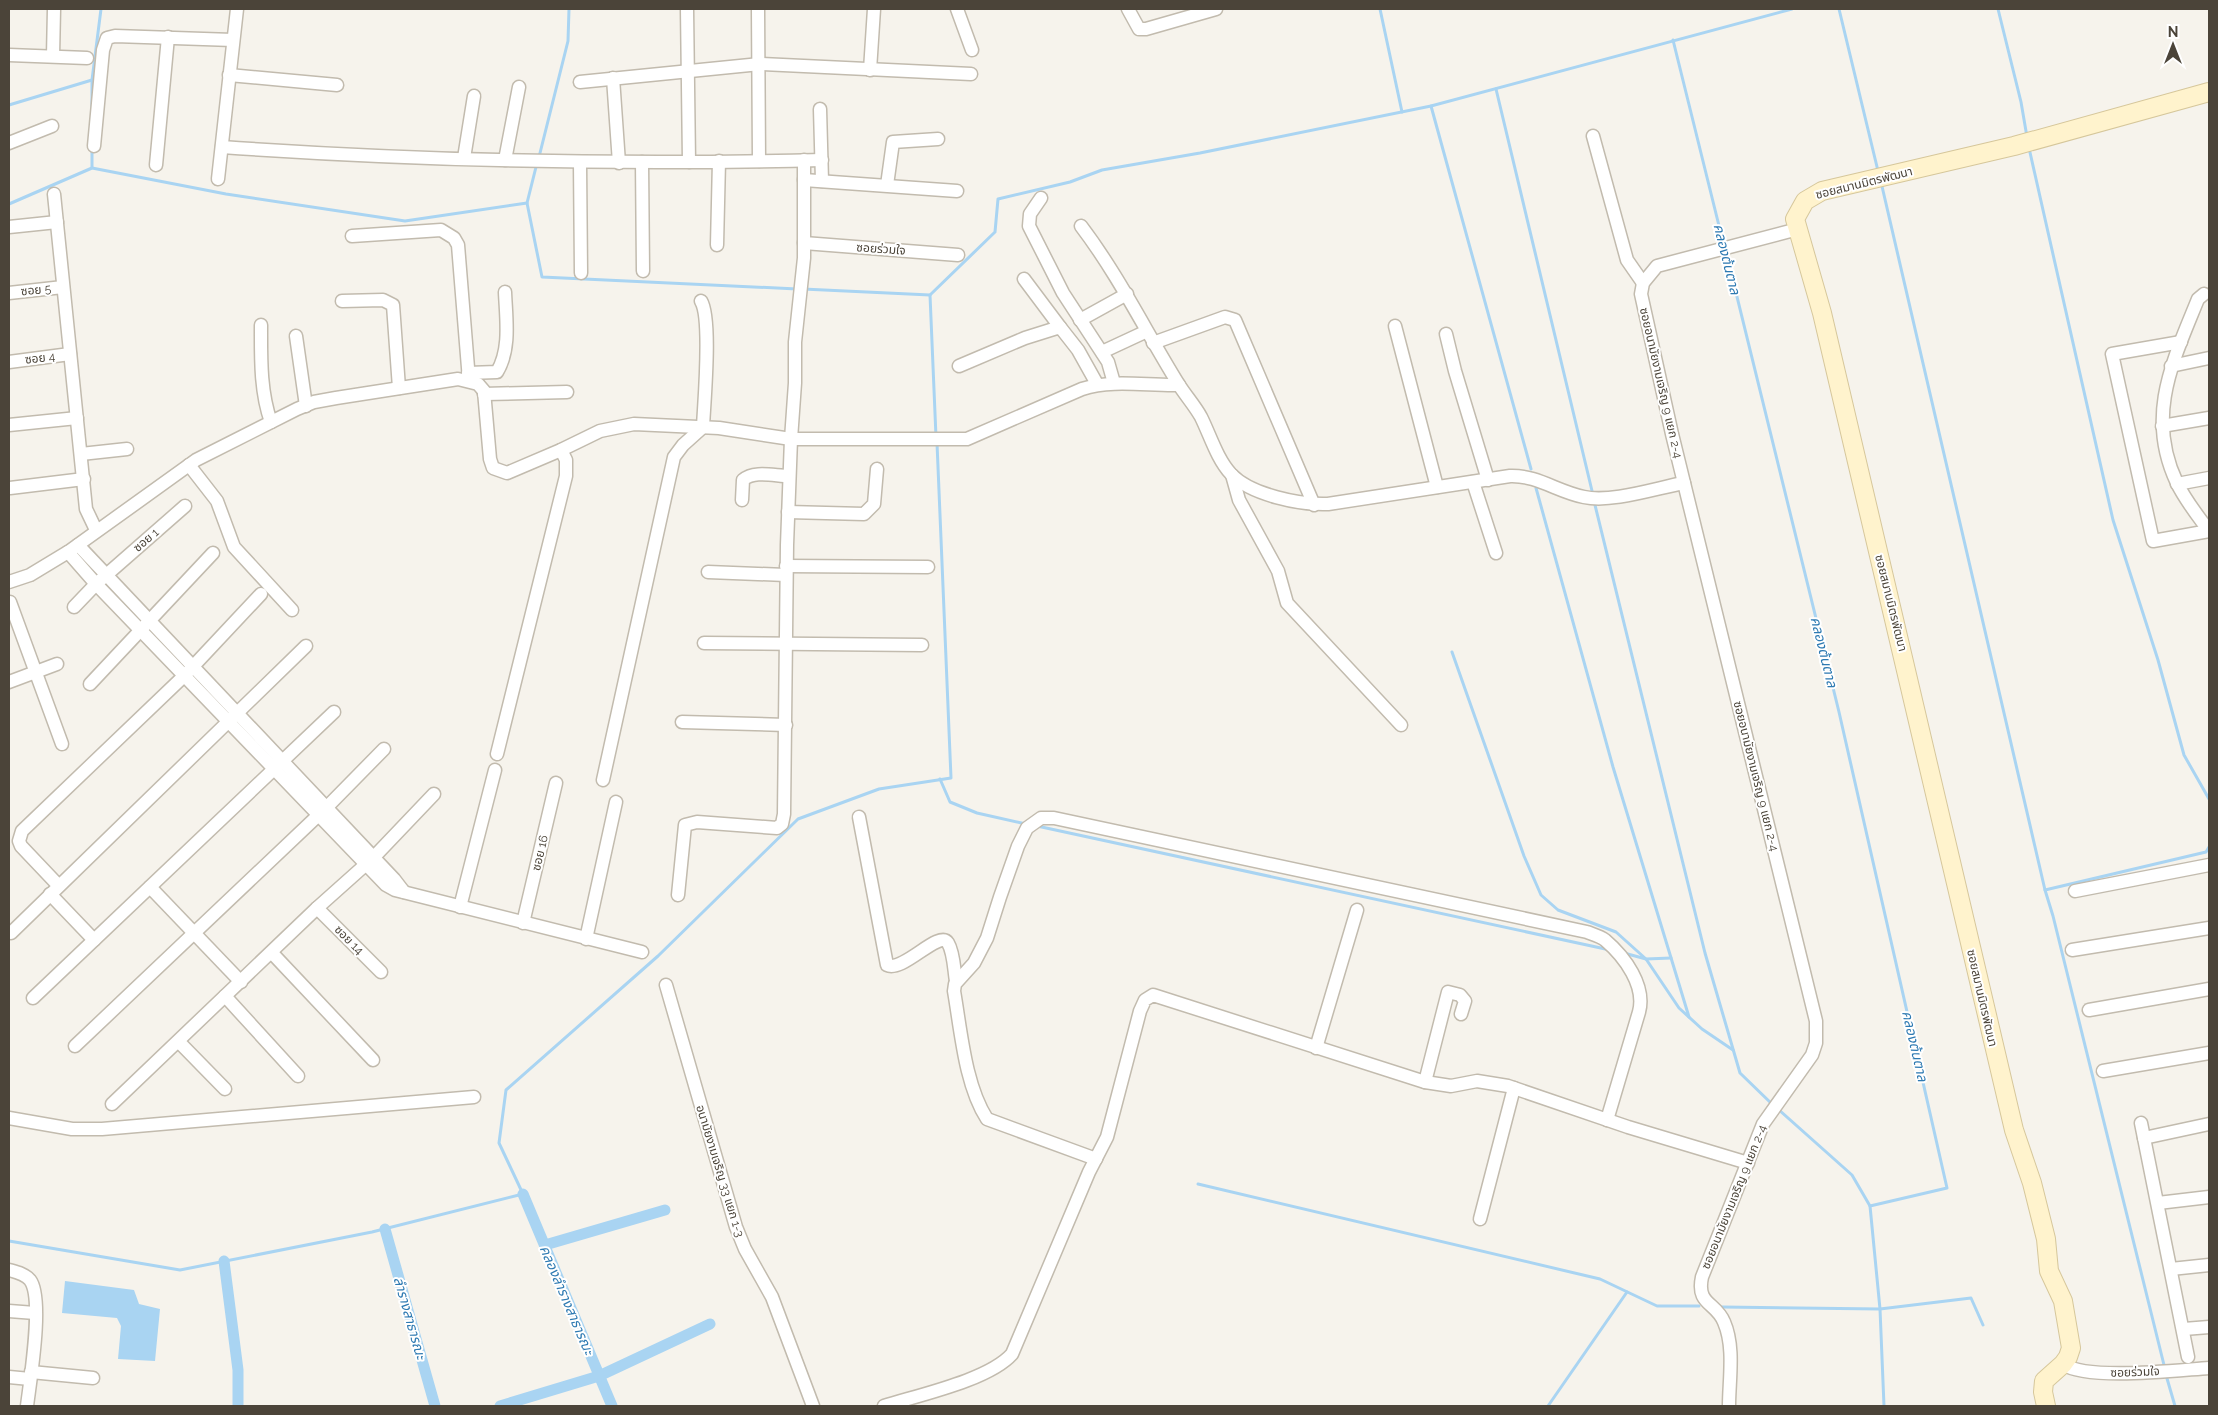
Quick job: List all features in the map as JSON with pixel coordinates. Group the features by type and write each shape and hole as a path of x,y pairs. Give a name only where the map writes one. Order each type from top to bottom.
{"street":[{"path":"53,56 54,9"},
{"path":"218,179 237,9"},
{"path":"687,9 689,162"},
{"path":"758,9 760,64 759,161"},
{"path":"870,70 874,9"},
{"path":"956,9 972,50"},
{"path":"1128,9 1139,29 1146,29 1216,9"},
{"path":"94,146 105,41 115,36 233,40"},
{"path":"156,165 168,37"},
{"path":"9,55 87,58"},
{"path":"580,82 760,64 971,74"},
{"path":"229,75 337,85"},
{"path":"613,78 619,163"},
{"path":"505,160 519,87"},
{"name":"ซอยสมานมิตรพัฒนา","path":"2046,1406 2043,1385 2054,1370 2063,1364 2071,1348 2063,1301 2049,1271 2046,1239 2032,1182 2014,1130 1835,365 1795,219 1805,200 1822,191 2014,146 2209,92"},
{"path":"464,158 474,96"},
{"path":"820,110 822,181"},
{"path":"9,143 52,126"},
{"path":"1593,136 1627,260 1642,283 1657,266 1798,229"},
{"path":"887,185 893,142 938,139"},
{"path":"222,147 325,154 580,163 822,160"},
{"path":"678,895 685,825 688,823 777,828 782,824 784,814 786,570 789,476 796,383 796,342 804,279 804,160"},
{"path":"717,245 719,161"},
{"path":"642,162 643,271"},
{"path":"580,163 582,273"},
{"path":"804,180 956,191"},
{"path":"54,194 86,509 96,530"},
{"path":"1040,198 1028,220 1028,226 1063,293 1080,320 1087,327 1108,362 1114,383"},
{"path":"9,227 57,222"},
{"path":"1081,226 1102,254 1127,294 1145,332 1199,414 1224,465 1242,484 1260,491 1314,505 1510,476 1528,477 1593,498 1684,483"},
{"path":"352,236 441,230 454,238 458,245 469,376 478,384 484,394 493,468 507,473 514,472 600,431 618,426 642,424 702,426 791,439 940,441 967,439 1097,384 1179,385"},
{"name":"ซอยร่วมใจ","path":"804,244 958,255"},
{"path":"1024,279 1078,350 1097,384"},
{"name":"ซอยอนามัยงามเจริญ 9 แยก 2-4","path":"1642,283 1641,294 1684,483 1816,1021 1816,1043 1812,1055 1763,1124 1700,1284 1706,1302 1720,1315 1729,1336 1729,1406"},
{"name":"ซอย 5","path":"9,293 63,287"},
{"path":"9,582 30,575 73,548 189,465 270,422 306,406 328,400 497,372 506,347 505,292"},
{"path":"2180,342 2112,354 2154,541 2209,531 2177,484 2166,449 2162,426 2164,393 2171,366 2198,299 2207,292"},
{"path":"1080,320 1127,294"},
{"path":"342,301 383,300 393,305 399,388"},
{"path":"603,780 674,457 682,445 702,426 706,374 705,311 701,301"},
{"path":"1153,343 1226,317 1235,320 1314,505"},
{"path":"261,325 262,372 266,410 270,422"},
{"path":"1395,326 1437,488"},
{"path":"959,366 1025,338 1060,327"},
{"path":"1102,352 1145,332"},
{"path":"1446,334 1455,371 1488,480"},
{"path":"296,336 306,406"},
{"name":"ซอย 4","path":"9,362 70,354"},
{"path":"2171,366 2209,358"},
{"path":"484,394 567,392"},
{"path":"9,425 77,418"},
{"path":"2162,426 2209,418"},
{"path":"81,454 127,449"},
{"path":"497,754 566,476 566,460 562,450"},
{"path":"189,465 217,501 230,542 292,610"},
{"path":"788,512 864,514 874,504 877,469"},
{"path":"742,500 743,480 746,477 754,475 789,476"},
{"path":"1232,475 1239,500 1278,571 1287,603 1401,725"},
{"path":"2177,484 2209,478"},
{"path":"10,488 84,479"},
{"path":"1473,482 1496,553"},
{"name":"ซอย 1","path":"74,607 96,584 185,506"},
{"path":"73,548 106,575 150,619 188,670"},
{"path":"73,548 96,584 140,628 188,670 369,861 398,883 404,892 642,952"},
{"path":"90,684 140,628 213,553"},
{"path":"708,572 928,567"},
{"path":"94,940 21,846 19,841 22,831 188,670 261,594"},
{"path":"10,602 62,744"},
{"path":"704,643 922,645"},
{"path":"11,933 54,889 306,646"},
{"path":"9,682 57,664"},
{"path":"33,998 334,712"},
{"path":"682,722 786,725"},
{"path":"75,1046 322,811 384,749"},
{"path":"460,906 495,770"},
{"name":"ซอย 16","path":"523,923 556,782"},
{"path":"112,1104 225,996 272,954 317,908 369,861 434,794"},
{"path":"586,939 616,802"},
{"path":"859,817 887,964 890,966 901,964 936,941 945,941 951,954 956,981 954,991 972,1083 979,1106 987,1119 1096,1159"},
{"path":"956,981 974,963 987,938 1018,846 1027,828 1041,818 1054,818 1243,857 1587,932 1604,939 1626,965 1642,995 1639,1012 1607,1120"},
{"path":"2075,891 2209,865"},
{"path":"150,887 241,982"},
{"name":"ซอย 14","path":"317,908 381,972"},
{"path":"1316,1048 1357,910"},
{"path":"2072,950 2209,928"},
{"path":"272,954 373,1060"},
{"name":"อนามัยงามเจริญ 33 แยก 1-3","path":"666,985 736,1226 745,1249 772,1297 813,1406"},
{"path":"2089,1010 2209,989"},
{"path":"1425,1082 1448,992 1460,995 1464,1001 1461,1014"},
{"path":"884,1406 981,1374 997,1367 1012,1354 1107,1137 1140,1011 1144,1000 1153,995 1425,1082 1451,1086 1477,1081 1514,1088 1607,1120 1748,1163"},
{"path":"225,996 298,1076"},
{"path":"179,1042 225,1089"},
{"path":"2103,1071 2209,1053"},
{"path":"1480,1219 1514,1088"},
{"path":"9,1118 65,1128 102,1129 474,1097"},
{"path":"2141,1123 2184,1329 2188,1363"},
{"path":"2144,1138 2209,1124"},
{"path":"2158,1203 2209,1197"},
{"path":"2171,1269 2209,1265"},
{"path":"9,1270 29,1279 36,1298 28,1406"},
{"path":"9,1311 35,1313"},
{"path":"2184,1329 2209,1327"},
{"name":"ซอยร่วมใจ","path":"2063,1364 2088,1372 2142,1372 2188,1363 2209,1368"},
{"path":"9,1377 30,1375 93,1378"}],"water":[{"path":"65,1281 134,1290 139,1304 160,1309 155,1361 118,1359 121,1326 117,1318 62,1313"}],"waterway":[{"path":"92,107 92,80 101,9"},
{"path":"539,157 568,41 569,9"},
{"path":"1380,9 1402,112"},
{"path":"803,289 930,295 995,232 998,199 1070,182 1102,170 1200,153 1431,106 1792,9"},
{"path":"1839,9 1878,171"},
{"path":"1998,9 2021,102 2027,137"},
{"name":"คลองต้นตาล","path":"1673,40 1724,246"},
{"path":"9,105 92,80"},
{"name":"คลองต้นตาล","path":"1496,89 1593,495"},
{"path":"1431,106 1531,469"},
{"path":"2029,148 2113,520 2158,660 2184,755 2209,799"},
{"path":"92,149 92,167"},
{"path":"537,163 527,203 542,277 797,289"},
{"path":"9,204 92,168 226,194 405,221 527,203"},
{"path":"1881,182 2045,890 2165,1369"},
{"name":"คลองต้นตาล","path":"1726,252 1839,712 1947,1188 1870,1206 1880,1309 1884,1406"},
{"path":"930,295 936,437"},
{"path":"9,1241 180,1270 372,1232 523,1194 499,1143 506,1090 658,956 798,819 879,789 951,778 937,443"},
{"path":"1536,488 1613,767 1689,1017"},
{"name":"คลองต้นตาล","path":"1594,501 1705,953 1740,1073 1773,1105"},
{"path":"1452,652 1524,856 1541,895 1558,910 1616,932 1646,959 1679,1008 1702,1029 1733,1050"},
{"path":"940,779 950,802 977,813 1026,824"},
{"path":"1037,826 1610,950"},
{"path":"2045,890 2206,852 2209,847"},
{"path":"1624,953 1646,959 1671,958"},
{"name":"คลองต้นตาล","path":"1778,1109 1852,1175 1870,1206"},
{"path":"1198,1184 1600,1279 1657,1306 1699,1306"},
{"name":"คลองลำรางสาธารณะ","path":"523,1194 612,1406"},
{"path":"545,1245 665,1210"},
{"name":"ลำรางสาธารณะ","path":"385,1229 435,1406"},
{"path":"224,1261 238,1370 238,1406"},
{"path":"1548,1406 1627,1292"},
{"path":"1722,1307 1880,1309 1971,1298 1983,1325"},
{"path":"500,1406 599,1376 710,1324"},
{"path":"2166,1375 2175,1406"}]}
